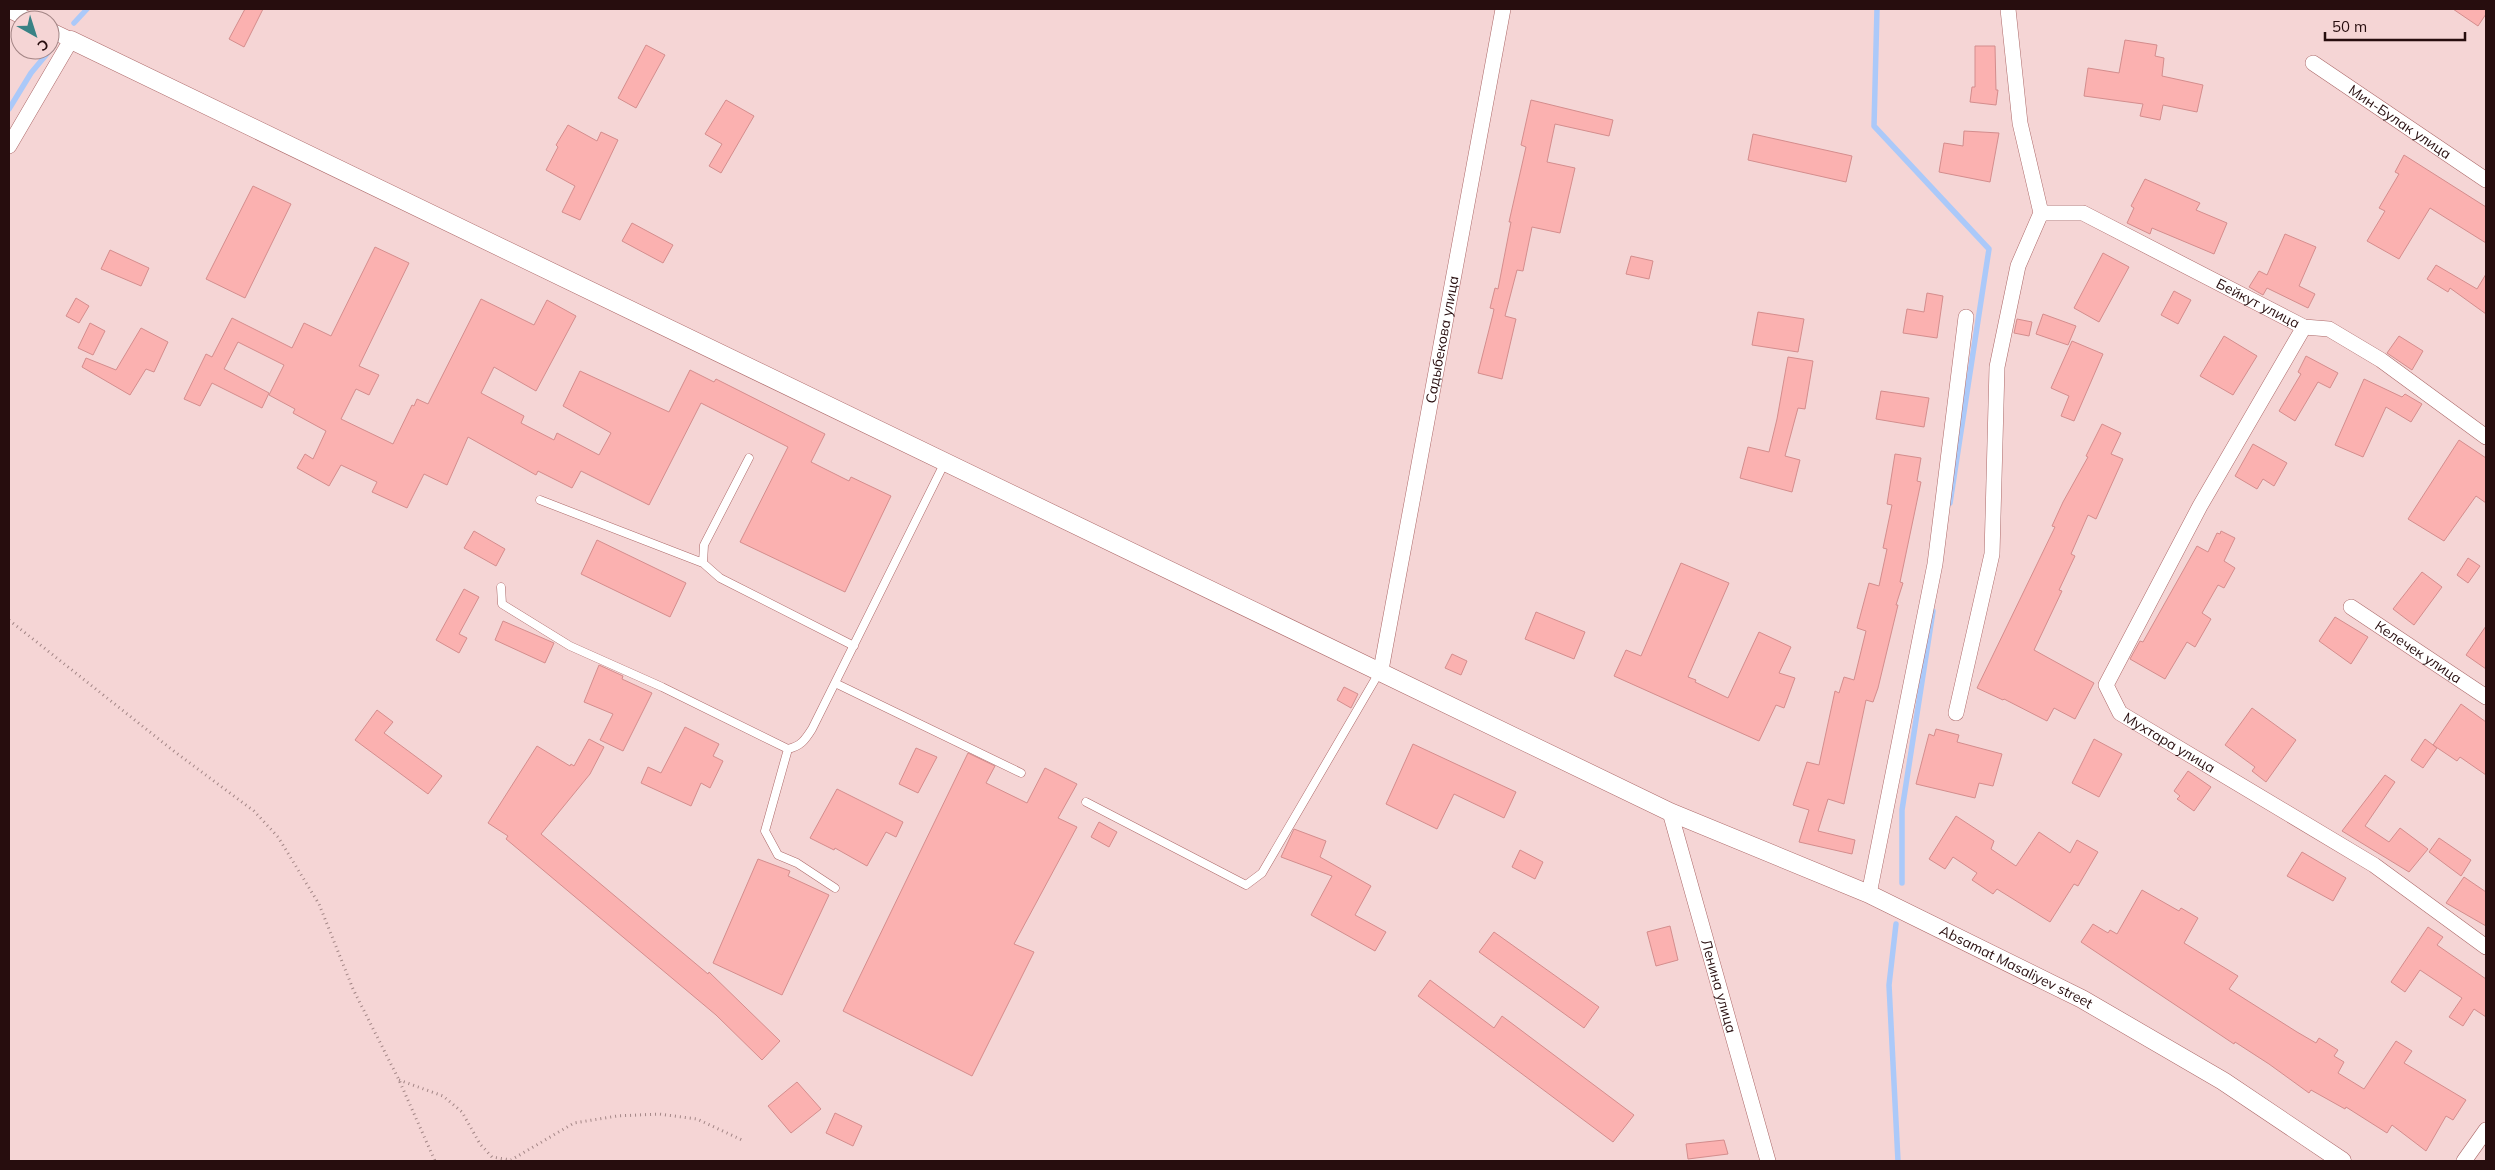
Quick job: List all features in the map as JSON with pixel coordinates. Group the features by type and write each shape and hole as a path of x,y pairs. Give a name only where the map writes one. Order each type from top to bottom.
{"street":[{"name":"Садыбекова улица","path":"1380,670 1503,9"},
{"path":"1956,713 1992,554 1997,367 2018,266 2041,213 2020,123 2008,9"},
{"path":"9,146 72,40 60,35"},
{"name":"Absamat Masaliyev street","path":"72,40 1380,670 1670,812 1869,894 2082,999 2223,1081 2342,1161"},
{"name":"Мин-Булак улица","path":"2314,63 2486,180"},
{"name":"Бейкут улица","path":"2041,213 2084,213 2304,327 2329,329 2381,360 2486,437"},
{"path":"1869,894 1935,564 1966,317"},
{"name":"Мухтара улица","path":"2304,327 2200,506 2106,685 2120,713 2374,865 2486,947"},
{"name":"Келечек улица","path":"2351,607 2486,697"},
{"name":"Ленина улица","path":"1670,812 1768,1161"},
{"path":"2464,1161 2486,1130"}],"lane":[{"path":"704,564 704,545 749,458"},
{"path":"501,587 502,604 570,646 662,687 788,749 805,741 945,462"},
{"path":"540,500 704,564 720,578 854,646"},
{"path":"1086,802 1246,885 1262,873 1380,670"},
{"path":"835,683 1021,773"},
{"path":"788,749 765,831 778,855 797,863 835,888"}],"path":[{"path":"9,620 175,752 254,811 278,837 319,904 353,989 399,1080 435,1161"},
{"path":"399,1080 443,1096 462,1112 480,1144 492,1157 510,1160 574,1123 617,1116 659,1114 697,1118 742,1140"}],"building":[{"path":"245,9 263,9 244,47 229,39"},
{"path":"2453,9 2486,9 2486,14 2478,26"},
{"path":"2125,40 2157,45 2155,56 2164,58 2162,76 2203,85 2197,112 2163,105 2160,120 2140,116 2143,104 2084,96 2088,68 2119,73"},
{"path":"646,45 665,55 636,108 618,98"},
{"path":"1975,46 1995,46 1996,90 1998,90 1996,105 1970,102 1972,87 1975,87"},
{"path":"726,100 754,116 721,173 709,166 722,144 705,134"},
{"path":"1531,100 1613,120 1609,136 1555,124 1547,162 1575,168 1560,233 1532,227 1523,271 1517,270 1505,316 1516,319 1502,379 1478,373 1493,314 1494,309 1490,308 1495,288 1498,289 1511,222 1509,222 1526,147 1521,145"},
{"path":"568,125 597,141 601,132 618,140 580,220 562,212 575,186 546,170 558,147 556,145"},
{"path":"1964,131 1999,133 1990,182 1939,172 1944,143 1963,146"},
{"path":"1753,134 1852,156 1846,182 1748,160"},
{"path":"2404,155 2486,207 2486,243 2430,208 2399,259 2367,241 2385,211 2379,208 2399,174 2395,172"},
{"path":"2145,179 2200,203 2196,210 2227,223 2214,254 2152,228 2150,234 2127,223 2134,208 2131,206"},
{"path":"253,186 291,204 245,298 206,279"},
{"path":"632,223 673,245 663,263 622,241"},
{"path":"2285,234 2316,247 2299,286 2315,294 2308,308 2267,288 2263,295 2249,287 2259,271 2267,275"},
{"path":"375,247 409,263 359,366 379,375 369,395 356,389 341,419 393,444 412,405 414,406 417,399 428,404 481,299 534,325 547,300 576,316 536,391 494,367 481,393 524,416 521,423 554,440 557,433 599,455 611,433 563,406 580,371 669,412 690,370 714,382 716,379 825,434 811,462 849,481 851,477 891,496 845,592 740,542 788,447 701,403 649,505 581,471 572,488 538,471 536,475 468,437 447,485 424,474 407,508 372,492 377,482 341,465 329,486 297,468 305,454 313,459 326,431 293,413 295,409 269,395 284,365 238,342 224,369 269,393 262,408 212,383 200,406 184,399 206,354 212,357 232,318 292,348 304,323 331,336"},
{"path":"110,250 149,268 141,286 101,269"},
{"path":"2103,253 2129,267 2099,322 2074,308"},
{"path":"1631,256 1653,261 1649,279 1626,274"},
{"path":"2436,265 2477,289 2486,274 2486,314 2450,288 2448,292 2427,279"},
{"path":"2174,291 2191,300 2178,324 2161,315"},
{"path":"1927,293 1943,296 1937,338 1903,333 1907,309 1924,312"},
{"path":"76,298 89,306 79,323 66,316"},
{"path":"1758,312 1804,319 1798,352 1752,345"},
{"path":"2043,314 2076,326 2068,345 2036,334"},
{"path":"2017,319 2032,322 2029,336 2014,333"},
{"path":"90,323 105,331 93,355 78,348"},
{"path":"141,328 168,342 154,372 146,369 130,395 82,367 86,358 116,370"},
{"path":"2224,336 2257,356 2233,395 2200,376"},
{"path":"2399,336 2423,351 2412,370 2387,353"},
{"path":"2072,341 2103,354 2074,421 2061,416 2069,396 2051,388"},
{"path":"2306,356 2338,373 2330,388 2318,382 2295,421 2279,411 2301,374 2298,372"},
{"path":"1788,357 1813,361 1805,409 1798,408 1785,456 1800,460 1792,492 1740,478 1748,447 1769,452"},
{"path":"2364,379 2402,397 2405,394 2422,404 2411,422 2386,407 2363,457 2335,445"},
{"path":"1881,391 1929,398 1924,427 1876,419"},
{"path":"2102,424 2121,433 2111,454 2123,459 2096,519 2088,515 2071,554 2075,556 2059,590 2062,591 2034,650 2094,683 2075,719 2054,708 2047,721 2004,699 1977,688 2055,527 2052,526 2063,502 2088,457 2086,456"},
{"path":"2459,440 2486,458 2486,503 2476,496 2444,541 2408,519"},
{"path":"2253,444 2287,463 2274,486 2263,479 2257,489 2235,476"},
{"path":"1895,454 1921,458 1917,481 1921,482 1900,582 1903,583 1896,605 1898,605 1878,688 1873,702 1866,700 1844,804 1828,799 1818,831 1855,840 1852,854 1799,842 1809,810 1793,805 1807,762 1819,765 1835,691 1839,693 1844,677 1854,680 1866,631 1857,628 1869,583 1879,586 1887,549 1883,548 1892,505 1887,504"},
{"path":"474,531 505,549 496,566 464,548"},
{"path":"2221,531 2235,538 2224,561 2235,568 2224,588 2218,585 2202,613 2211,619 2195,647 2187,642 2165,679 2130,659 2140,641 2143,642 2197,546 2208,552 2217,533 2220,534"},
{"path":"597,540 686,583 670,617 581,574"},
{"path":"2468,558 2480,566 2468,583 2457,575"},
{"path":"1681,563 1729,583 1688,677 1728,698 1759,632 1791,647 1779,673 1795,678 1784,708 1776,705 1759,741 1614,676 1626,650 1641,656"},
{"path":"2422,572 2442,587 2414,625 2393,609"},
{"path":"464,589 479,597 459,634 467,638 459,653 436,640"},
{"path":"1536,612 1585,632 1574,659 1525,639"},
{"path":"2335,617 2368,637 2351,664 2319,641"},
{"path":"503,621 554,643 545,663 495,640"},
{"path":"2486,626 2486,669 2466,655"},
{"path":"1452,654 1467,661 1461,675 1445,668"},
{"path":"599,665 623,676 622,679 652,693 623,751 600,740 613,714 584,702"},
{"path":"1344,687 1358,694 1351,708 1337,700"},
{"path":"2461,704 2486,722 2486,775 2460,757 2457,761 2433,745"},
{"path":"2252,708 2296,740 2266,782 2252,771 2255,767 2225,745"},
{"path":"377,710 393,722 384,733 442,776 428,794 355,740"},
{"path":"685,727 719,744 713,756 723,761 710,788 701,783 691,806 641,783 648,767 661,773"},
{"path":"1936,729 1959,735 1957,742 2002,754 1993,786 1979,783 1975,798 1916,784 1929,734 1934,736"},
{"path":"589,739 604,747 590,774 541,834 708,974 709,972 780,1041 762,1060 716,1015 506,839 508,836 488,823 537,746 570,766 571,764 574,766"},
{"path":"2094,739 2122,754 2099,797 2072,783"},
{"path":"2425,739 2437,748 2423,768 2411,760"},
{"path":"1413,744 1516,792 1504,818 1454,794 1437,829 1386,804"},
{"path":"916,748 937,757 918,793 899,784"},
{"path":"968,753 995,766 986,783 1027,803 1045,768 1077,784 1058,818 1077,827 1014,944 1034,952 972,1076 843,1011"},
{"path":"2188,771 2211,787 2194,811 2177,799 2180,796 2174,791"},
{"path":"2385,775 2395,782 2365,826 2389,842 2400,828 2428,849 2409,872 2342,831"},
{"path":"837,789 903,822 896,837 886,832 867,866 835,848 834,850 810,838"},
{"path":"1956,816 1994,841 1991,849 2016,866 2039,832 2070,853 2077,840 2098,852 2078,886 2074,884 2050,922 1997,889 1993,894 1972,880 1977,873 1953,857 1945,869 1929,859"},
{"path":"1099,822 1117,832 1109,847 1091,837"},
{"path":"1294,829 1326,841 1320,857 1371,886 1355,915 1386,932 1375,951 1311,915 1332,876 1281,857"},
{"path":"2439,838 2471,860 2461,876 2429,852"},
{"path":"1520,850 1543,862 1535,879 1512,867"},
{"path":"2302,852 2346,878 2333,901 2287,876"},
{"path":"758,859 790,871 788,876 829,895 782,995 713,963"},
{"path":"2464,877 2486,892 2486,926 2446,903"},
{"path":"2142,890 2179,911 2181,908 2198,918 2184,943 2238,976 2229,989 2316,1043 2319,1038 2338,1050 2334,1056 2344,1062 2338,1073 2364,1089 2396,1041 2412,1051 2404,1063 2466,1100 2453,1120 2446,1116 2426,1151 2392,1125 2387,1133 2346,1107 2345,1109 2311,1090 2309,1093 2269,1064 2235,1042 2234,1044 2081,942 2093,924 2108,933 2110,930 2117,934"},
{"path":"1670,926 1678,960 1656,966 1647,932"},
{"path":"2428,927 2443,937 2437,945 2486,979 2486,1017 2474,1009 2463,1026 2449,1017 2462,998 2420,970 2405,992 2391,982"},
{"path":"1494,932 1599,1007 1584,1028 1479,952"},
{"path":"1430,980 1494,1028 1502,1016 1634,1115 1613,1142 1418,996"},
{"path":"797,1082 821,1109 791,1133 768,1106"},
{"path":"835,1113 862,1126 853,1146 826,1133"},
{"path":"1724,1140 1728,1154 1688,1159 1686,1144"}],"waterway":[{"path":"74,23 87,9"},
{"path":"1877,9 1874,126 1989,249 1950,503"},
{"path":"9,109 31,73 42,60"},
{"path":"1902,883 1902,810 1933,611"},
{"path":"1896,924 1889,985 1898,1161"}]}
